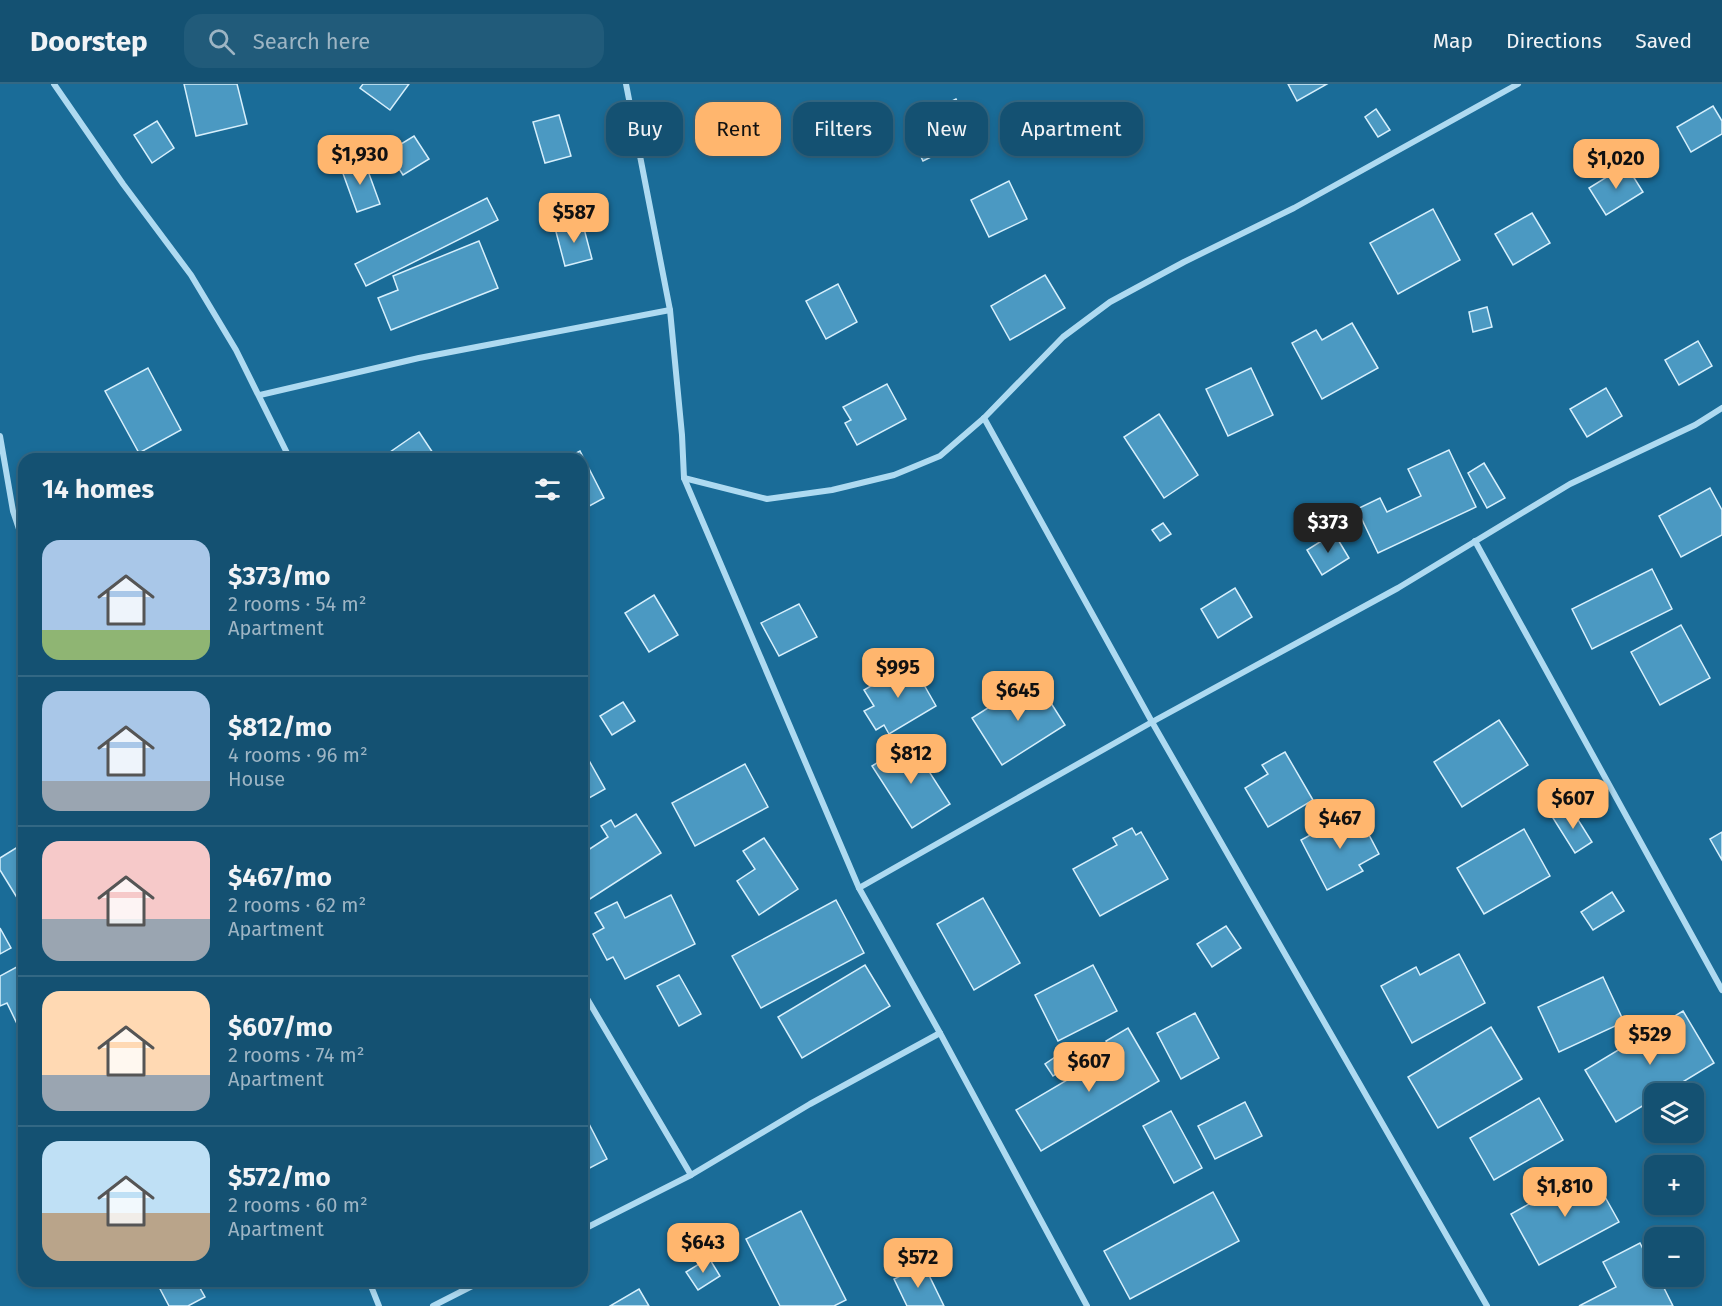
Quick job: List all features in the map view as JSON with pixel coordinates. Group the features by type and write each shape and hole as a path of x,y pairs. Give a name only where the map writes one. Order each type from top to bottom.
{"street":[{"path":"54,84 123,184 191,275 236,350 287,453"},
{"path":"626,84 670,310 684,478 859,888 1087,1306"},
{"path":"684,478 767,498 832,490 894,474 940,456 984,418 1063,337 1110,302 1184,262 1294,208 1518,84"},
{"path":"260,395 419,358 670,310"},
{"path":"859,888 1152,722 1398,588 1570,484 1695,425 1722,408"},
{"path":"984,418 1152,722 1487,1306"},
{"path":"0,436 13,511 18,526"},
{"path":"1476,541 1722,990"},
{"path":"588,1000 691,1175"},
{"path":"588,1227 691,1175 810,1104 940,1033"},
{"path":"371,1287 379,1306"},
{"path":"433,1306 470,1287"}],"building":[{"path":"184,84 237,84 247,124 196,136"},
{"path":"363,84 409,84 390,110 360,88"},
{"path":"1288,84 1327,84 1297,101"},
{"path":"1713,106 1722,121 1722,134 1691,152 1677,127"},
{"path":"1376,109 1390,130 1378,137 1365,117"},
{"path":"559,115 571,156 545,163 533,122"},
{"path":"157,121 174,148 152,163 134,135"},
{"path":"414,136 429,159 403,175 388,152"},
{"path":"921,156 933,156 923,161"},
{"path":"364,160 380,204 357,212 341,168"},
{"path":"1626,165 1643,192 1606,215 1589,188"},
{"path":"1009,181 1027,219 989,237 971,200"},
{"path":"487,198 498,220 366,286 355,264"},
{"path":"1433,209 1460,260 1398,294 1370,243"},
{"path":"1532,213 1550,243 1513,265 1495,234"},
{"path":"582,221 592,259 565,266 555,228"},
{"path":"479,241 498,288 391,330 378,298 398,290 393,276"},
{"path":"1045,275 1065,308 1010,340 991,306"},
{"path":"838,284 857,322 826,339 806,301"},
{"path":"1487,307 1492,327 1473,332 1469,312"},
{"path":"1352,323 1378,368 1322,399 1292,343 1316,330 1322,340"},
{"path":"1698,341 1712,366 1679,385 1665,360"},
{"path":"148,368 181,430 139,453 105,391"},
{"path":"1251,368 1273,415 1228,436 1206,389"},
{"path":"887,384 906,419 857,445 845,423 851,420 843,407"},
{"path":"1606,388 1622,416 1587,437 1570,409"},
{"path":"1159,414 1198,475 1164,498 1124,437"},
{"path":"419,432 433,453 389,453"},
{"path":"1449,450 1476,507 1378,553 1357,509 1380,498 1387,512 1421,496 1408,469"},
{"path":"1484,463 1505,498 1487,508 1468,473"},
{"path":"588,467 604,498 588,507"},
{"path":"1710,488 1722,510 1722,535 1681,557 1659,516"},
{"path":"1163,523 1171,534 1160,541 1152,530"},
{"path":"1334,533 1349,558 1322,575 1307,550"},
{"path":"1652,569 1672,609 1592,649 1572,609"},
{"path":"1235,588 1252,617 1218,638 1201,609"},
{"path":"654,595 678,635 649,652 625,613"},
{"path":"799,604 817,637 779,656 761,623"},
{"path":"1681,625 1710,678 1660,705 1631,652"},
{"path":"911,662 936,706 889,734 884,725 876,730 864,711 874,706 864,690"},
{"path":"1035,678 1065,725 1002,765 972,718"},
{"path":"623,702 635,721 612,735 600,716"},
{"path":"1499,720 1528,765 1462,807 1434,762"},
{"path":"910,742 950,804 912,828 872,766"},
{"path":"1285,752 1313,800 1268,827 1245,788 1268,774 1262,765"},
{"path":"588,759 605,789 588,799"},
{"path":"745,764 768,807 695,846 672,803"},
{"path":"1570,807 1592,842 1575,853 1553,818"},
{"path":"1356,810 1379,854 1359,865 1363,871 1327,890 1301,840"},
{"path":"636,814 661,853 588,900 588,850 608,837 601,826 611,820 615,827"},
{"path":"1132,828 1136,835 1141,832 1168,879 1100,916 1073,869 1117,845 1113,838"},
{"path":"1524,829 1550,876 1484,914 1457,868"},
{"path":"1722,832 1722,860 1710,839"},
{"path":"764,838 798,889 759,915 737,881 755,869 743,851"},
{"path":"16,848 18,851 18,899 0,870 0,858"},
{"path":"1612,892 1624,911 1593,930 1581,912"},
{"path":"671,895 695,944 625,979 613,957 607,960 593,934 604,928 595,913 617,902 625,918"},
{"path":"983,898 1020,963 974,990 937,924"},
{"path":"836,900 864,953 761,1008 732,956"},
{"path":"1226,926 1241,948 1212,967 1197,944"},
{"path":"0,928 11,948 0,954"},
{"path":"1459,954 1485,1003 1412,1043 1381,986 1416,967 1420,975"},
{"path":"865,965 890,1006 802,1058 778,1017"},
{"path":"1093,965 1117,1011 1058,1041 1035,995"},
{"path":"18,966 18,1026 7,1003 0,1006 0,976"},
{"path":"679,975 701,1014 679,1026 657,986"},
{"path":"1603,977 1624,1022 1559,1052 1538,1007"},
{"path":"1683,1011 1714,1063 1681,1083 1644,1083 1644,1105 1616,1122 1585,1070"},
{"path":"1195,1013 1219,1058 1181,1079 1157,1033"},
{"path":"1491,1027 1522,1079 1438,1128 1408,1077"},
{"path":"1128,1028 1159,1081 1041,1151 1016,1110 1113,1053 1106,1041"},
{"path":"1073,1045 1082,1056 1053,1076 1045,1064"},
{"path":"1539,1098 1563,1140 1494,1180 1470,1138"},
{"path":"1245,1102 1262,1136 1215,1159 1198,1126"},
{"path":"1171,1111 1202,1168 1174,1183 1143,1126"},
{"path":"588,1122 607,1159 588,1169"},
{"path":"1590,1170 1619,1222 1539,1265 1511,1214"},
{"path":"1213,1192 1239,1241 1130,1299 1104,1251"},
{"path":"801,1211 846,1300 834,1306 780,1306 746,1239"},
{"path":"1640,1243 1644,1251 1644,1287 1664,1287 1673,1306 1579,1306 1616,1287 1603,1262"},
{"path":"709,1258 720,1276 698,1290 686,1272"},
{"path":"924,1265 944,1306 907,1306 894,1279"},
{"path":"159,1287 199,1287 205,1297 188,1306 169,1306"},
{"path":"639,1289 649,1306 610,1306"}]}
